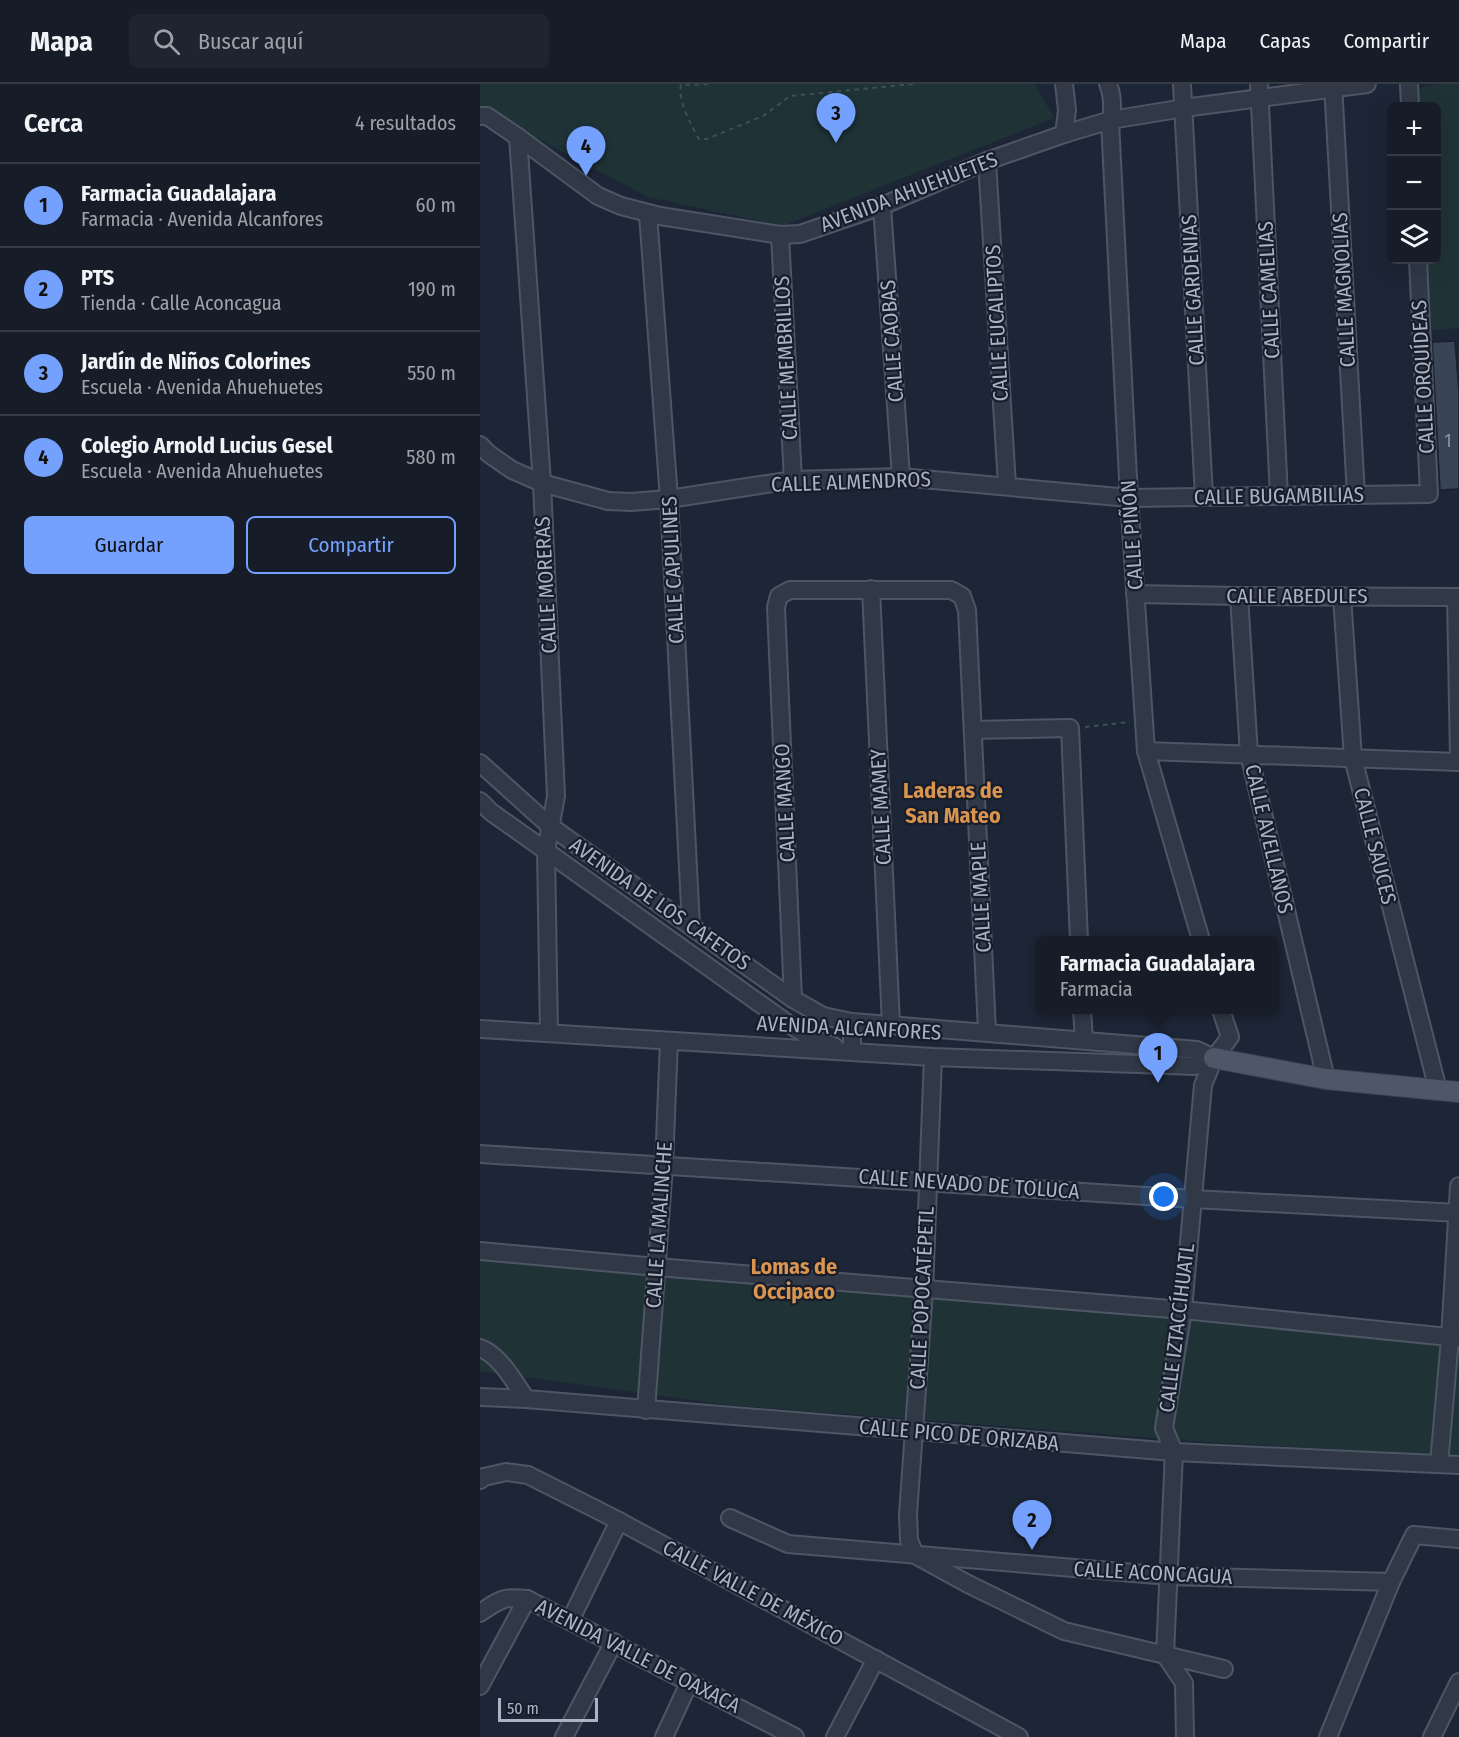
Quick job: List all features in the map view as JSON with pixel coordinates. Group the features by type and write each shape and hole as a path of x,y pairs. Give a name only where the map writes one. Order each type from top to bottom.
{"main road":[{"name":"AVENIDA ALCANFORES","path":"1214,1058 1326,1078 1459,1092"}],"street":[{"path":"1064,84 1067,110 1064,135"},
{"name":"CALLE PIÑÓN","path":"1108,84 1112,94 1113,110 1111,121 1129,498 1146,751 1200,936"},
{"name":"CALLE GARDENIAS","path":"1182,84 1204,497"},
{"name":"AVENIDA AHUEHUETES","path":"480,116 488,116 598,196 621,206 648,214 780,235 800,234 882,206 987,161 1111,121 1259,91 1367,84"},
{"path":"1409,84 1410,102"},
{"name":"CALLE MAGNOLIAS","path":"1333,87 1356,495"},
{"name":"CALLE CAMELIAS","path":"1259,91 1279,496"},
{"name":"CALLE MORERAS","path":"518,137 542,483 556,796 546,851 549,1033"},
{"name":"CALLE EUCALIPTOS","path":"987,161 1006,485"},
{"name":"CALLE CAOBAS","path":"882,206 902,477"},
{"name":"CALLE CAPULINES","path":"648,214 669,499 690,926"},
{"name":"CALLE MEMBRILLOS","path":"780,235 793,480"},
{"name":"CALLE ORQUÍDEAS","path":"1418,264 1429,494"},
{"name":"CALLE ALMENDROS","path":"480,445 512,470 542,483 608,501 669,499 793,480 902,477 1129,498"},
{"name":"CALLE BUGAMBILIAS","path":"1129,498 1429,494"},
{"name":"CALLE MAPLE","path":"871,589 951,590 962,596 968,610 987,1031"},
{"name":"CALLE MANGO","path":"793,999 776,607 779,596 790,590 871,589"},
{"name":"CALLE MAMEY","path":"871,589 891,1025"},
{"name":"CALLE ABEDULES","path":"1135,594 1457,597"},
{"name":"CALLE AVELLANOS","path":"1239,596 1249,754 1326,1078"},
{"name":"CALLE SAUCES","path":"1342,596 1353,758 1438,1090"},
{"path":"1146,751 1459,760 1457,597"},
{"path":"974,730 1070,728 1079,936"},
{"name":"AVENIDA DE LOS CAFETOS","path":"480,763 550,826 793,999 822,1016 852,1022"},
{"name":"AVENIDA DE LOS CAFETOS","path":"480,801 491,812 787,1023 813,1039 852,1052"},
{"path":"1082,1014 1084,1040"},
{"path":"1214,1058 1230,1037 1222,1014"},
{"path":"852,1022 852,1052"},
{"name":"AVENIDA ALCANFORES","path":"852,1022 987,1031 1197,1050 1214,1058"},
{"name":"AVENIDA ALCANFORES","path":"480,1029 933,1057 1195,1066 1214,1058"},
{"name":"CALLE LA MALINCHE","path":"646,1410 664,1165 669,1041"},
{"name":"CALLE POPOCATÉPETL","path":"915,1555 909,1540 908,1514 924,1290 933,1057"},
{"name":"CALLE IZTACCÍHUATL","path":"1165,1655 1174,1452 1164,1428 1183,1310 1203,1085 1214,1058"},
{"name":"CALLE NEVADO DE TOLUCA","path":"480,1154 1192,1199 1458,1213"},
{"path":"1439,1464 1454,1338 1459,1186"},
{"path":"480,1251 657,1268 1183,1310 1454,1338"},
{"path":"480,1348 505,1368 526,1399"},
{"name":"CALLE PICO DE ORIZABA","path":"480,1397 1174,1452 1459,1465"},
{"name":"CALLE VALLE DE MÉXICO","path":"480,1480 506,1472 528,1475 619,1521 1020,1737"},
{"name":"CALLE ACONCAGUA","path":"730,1518 788,1544 1169,1576 1390,1582"},
{"path":"570,1622 619,1521"},
{"path":"1328,1737 1390,1582 1414,1535 1459,1539"},
{"path":"915,1555 1064,1631 1224,1669"},
{"name":"AVENIDA VALLE DE OAXACA","path":"480,1613 498,1600 512,1597 527,1599 614,1642 786,1735"},
{"path":"480,1686 527,1599"},
{"path":"564,1737 614,1642"},
{"path":"1165,1655 1184,1683 1185,1737"},
{"path":"836,1737 876,1659"},
{"path":"1432,1737 1459,1682"},
{"path":"664,1737 689,1683"}],"path":[{"path":"708,84 681,85 679,93 699,139 707,139 763,116 789,96 911,84"},
{"path":"1070,728 1144,721"}],"green space":[{"path":"480,84 1035,84 1054,118 782,226 648,197 506,122 480,120"},
{"path":"1438,84 1459,84 1459,328 1432,330 1427,264 1441,264 1441,102 1415,102 1414,89"},
{"path":"480,1258 1459,1337 1459,1456 1207,1442 729,1405 480,1371"}],"building":[{"path":"1455,341 1459,392 1459,489 1440,490 1432,342"}],"place":[{"name":"Jardín de Niños Colorines","path":"836,143"},
{"name":"Colegio Arnold Lucius Gesel","path":"586,176"},
{"name":"Farmacia Guadalajara","path":"1158,1083"},
{"name":"PTS","path":"1032,1550"}],"district":[{"name":"Laderas de San Mateo","path":"953,802"},
{"name":"Lomas de Occipaco","path":"794,1278"}]}
